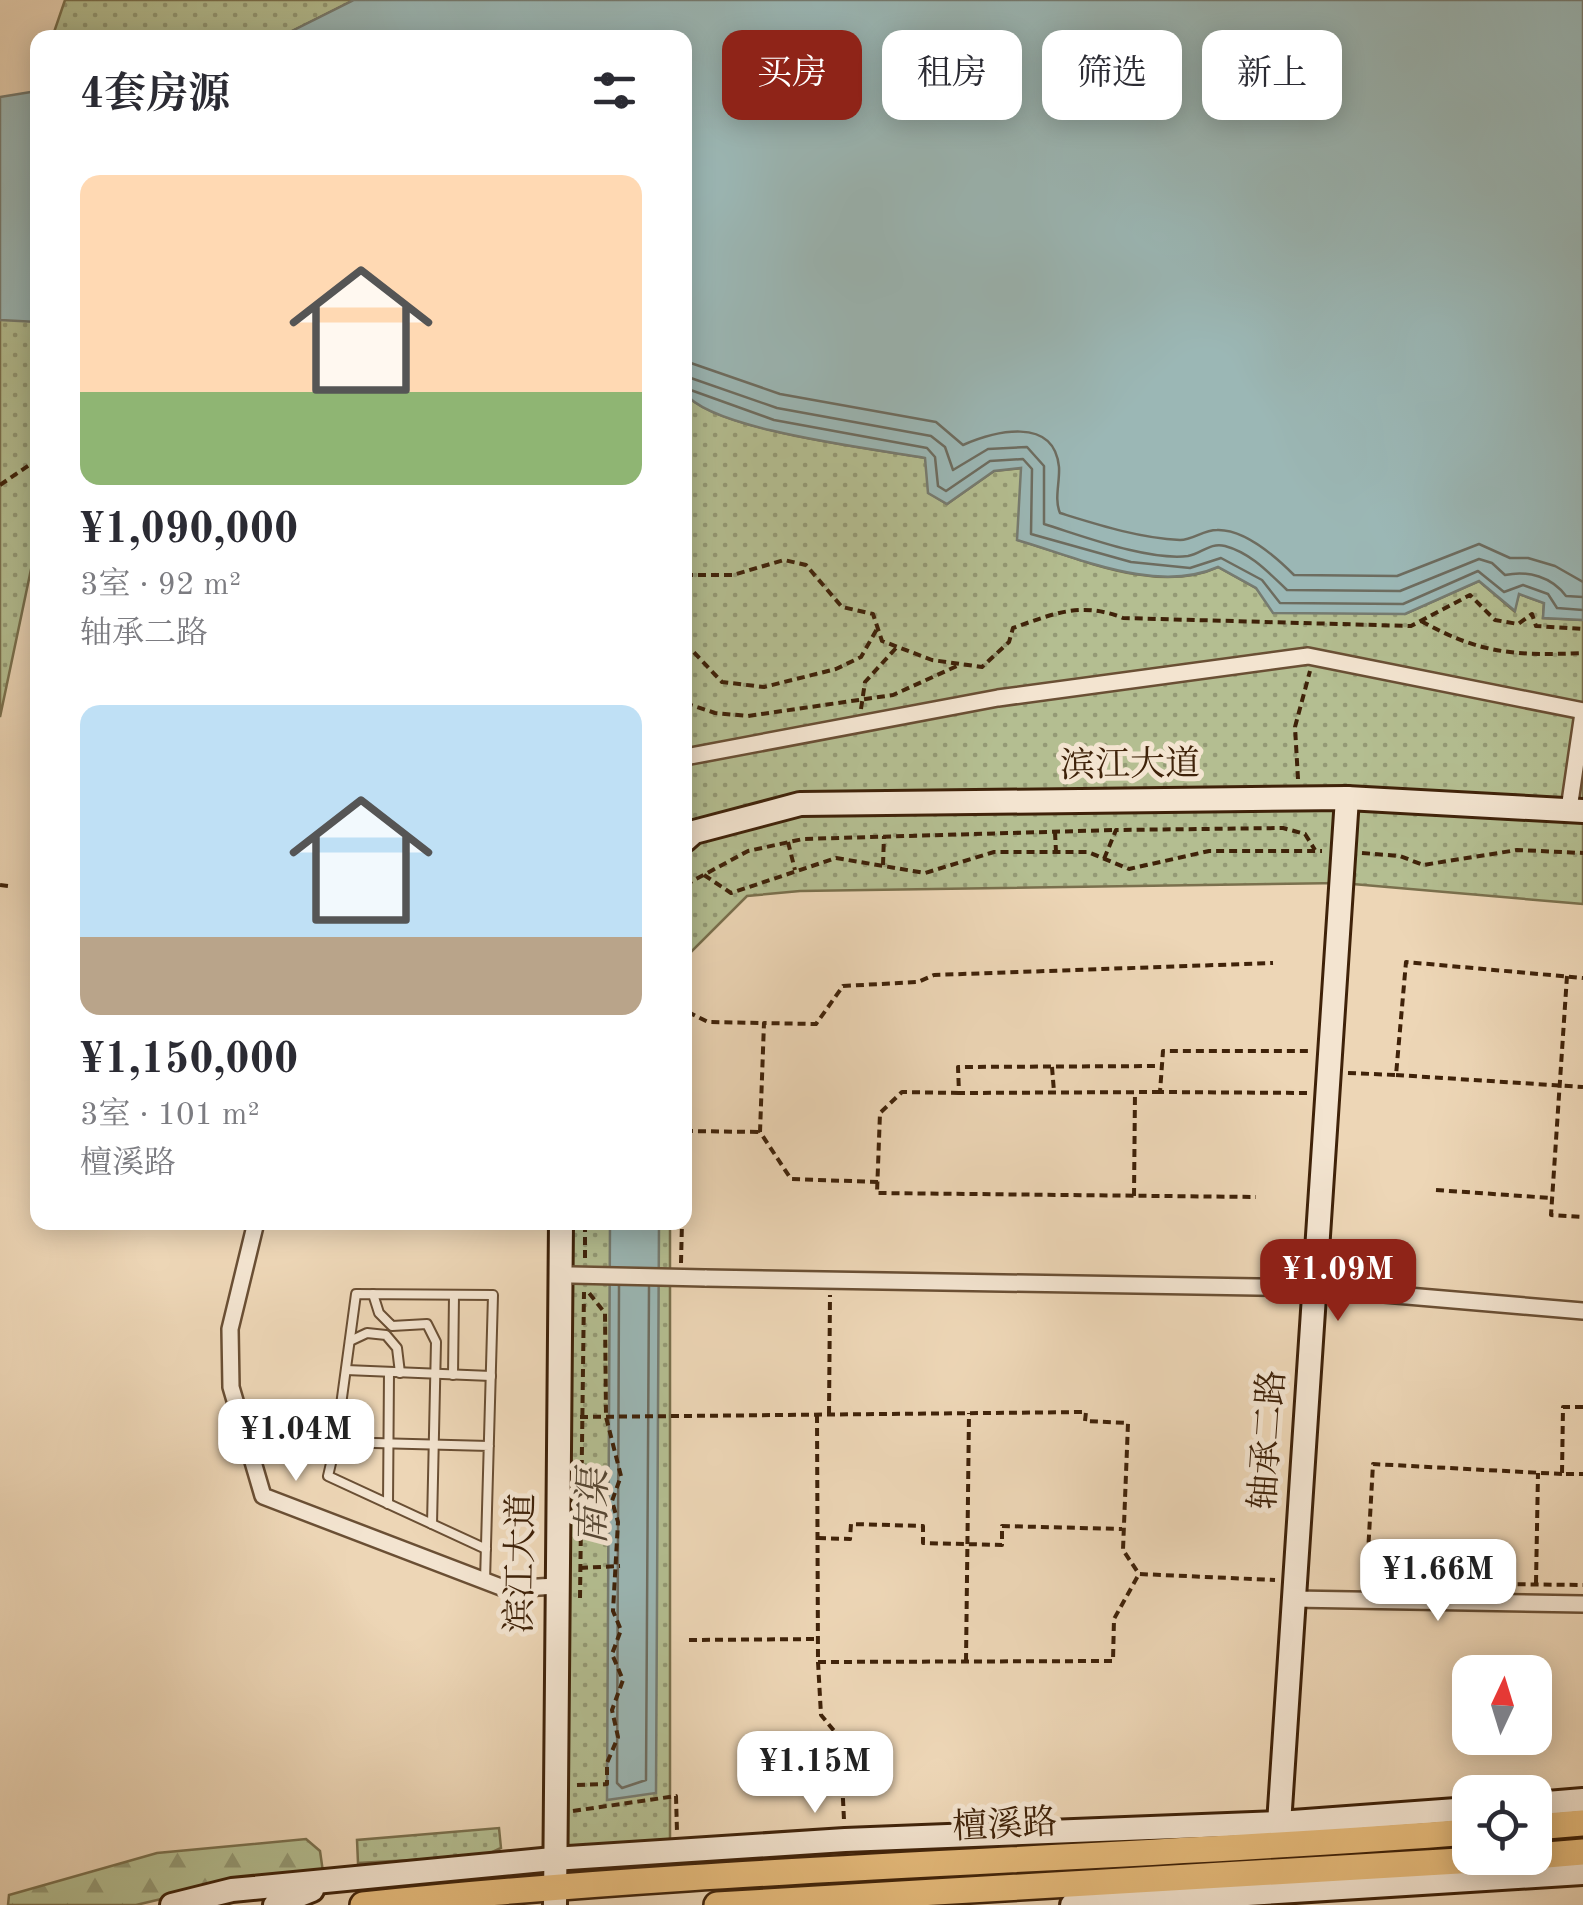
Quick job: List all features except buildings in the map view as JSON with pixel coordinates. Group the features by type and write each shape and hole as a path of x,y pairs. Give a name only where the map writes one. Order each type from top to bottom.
{"main road":[{"path":"1552,1826 1583,1823"},
{"name":"檀溪路","path":"364,1905 553,1883 1278,1835 1452,1832"},
{"path":"1552,1855 1583,1852"},
{"name":"檀溪路","path":"716,1905 1272,1890 1452,1866"}],"street":[{"path":"692,756 998,698 1308,656 1583,712 1576,810"},
{"name":"滨江大道","path":"692,834 800,804 1347,798 1576,810"},
{"name":"轴承二路","path":"1278,1835 1347,798"},
{"path":"254,1230 230,1328 230,1387 263,1496 506,1589 556,1586"},
{"name":"滨江大道","path":"553,1883 556,1586 570,1417 572,1273 564,1230"},
{"path":"572,1273 1314,1288 1583,1311"},
{"path":"1294,1590 1583,1604"},
{"path":"1552,1803 1583,1800"},
{"path":"172,1905 232,1890 338,1880 553,1883 845,1840 1278,1835 1452,1811"},
{"path":"1072,1905 1583,1873"},
{"path":"275,1905 338,1880"}],"lane":[{"path":"485,1581 486,1549 491,1376 493,1296 356,1294 328,1476 486,1549"},
{"path":"373,1294 378,1314 392,1326 417,1321 427,1324 436,1342 432,1524"},
{"path":"452,1375 454,1295"},
{"path":"350,1342 367,1333 386,1336 397,1348 400,1373"},
{"path":"346,1370 491,1376"},
{"path":"388,1504 389,1372"},
{"path":"336,1442 489,1446"}],"path":[{"path":"0,485 30,464"},
{"path":"692,575 733,575 784,560 806,564 842,607 873,614 882,641 932,660 982,667 1010,642 1013,628 1070,608 1099,608 1122,618 1412,626 1470,595 1495,620 1518,624 1532,614 1536,626 1583,630"},
{"path":"1422,620 1462,644 1526,656 1583,653"},
{"path":"692,650 722,682 764,687 836,670 862,658 878,628"},
{"path":"862,724 860,698 865,682 898,647"},
{"path":"1300,799 1295,728 1306,678 1320,658"},
{"path":"692,706 715,714 748,716 893,695 961,664"},
{"path":"692,881 748,851 788,842 884,836 1283,828 1305,834 1315,850"},
{"path":"1104,859 1116,830"},
{"path":"1055,832 1056,852"},
{"path":"883,865 884,836"},
{"path":"788,842 795,870"},
{"path":"704,875 731,892 836,858 926,874 994,852 1088,852 1129,868 1209,850 1315,850 1400,856 1423,864 1517,850 1583,853"},
{"path":"0,885 8,886"},
{"path":"1396,1075 1406,962 1583,978"},
{"path":"692,1014 708,1022 816,1024 843,986 918,982 934,974 1273,964"},
{"path":"1567,976 1551,1215 1583,1217"},
{"path":"764,1023 760,1132 791,1179 878,1182"},
{"path":"1160,1092 1163,1050 1328,1072 1583,1087"},
{"path":"958,1094 958,1068 1162,1066"},
{"path":"1052,1067 1054,1092"},
{"path":"1256,1197 878,1193 880,1113 902,1092 1160,1092 1328,1072"},
{"path":"1134,1196 1135,1092"},
{"path":"692,1131 760,1132"},
{"path":"1436,1190 1552,1198"},
{"path":"572,1273 584,1230"},
{"path":"681,1278 682,1230"},
{"path":"829,1414 830,1280"},
{"path":"577,1810 577,1785 607,1784 607,1763 618,1737 612,1710 622,1680 612,1654 620,1630 612,1610 618,1522 612,1501 621,1476 606,1417 605,1313 584,1287 570,1417 580,1607"},
{"path":"1562,1474 1563,1406 1583,1407"},
{"path":"570,1417 1086,1412 1085,1422 1128,1423 1123,1550 1138,1574"},
{"path":"966,1662 968,1413"},
{"path":"817,1414 821,1715 840,1738 845,1840"},
{"path":"1583,1474 1373,1464 1368,1552 1379,1573 1401,1582 1583,1585"},
{"path":"1536,1585 1538,1473"},
{"path":"818,1538 850,1539 851,1524 923,1526 922,1543 1002,1545 1002,1526 1124,1529"},
{"path":"580,1568 616,1566"},
{"path":"1138,1574 1294,1590"},
{"path":"818,1662 1113,1660 1114,1619 1138,1574"},
{"path":"689,1640 818,1639"},
{"path":"553,1814 676,1796 677,1833"}],"green space":[{"path":"65,0 354,0 294,30 55,30"},
{"path":"0,320 30,321 30,574 0,717"},
{"path":"692,399 727,418 760,427 926,458 929,493 947,504 994,471 1022,468 1018,540 1118,571 1170,577 1195,575 1218,567 1256,588 1405,614 1479,581 1514,611 1519,594 1544,603 1543,618 1583,620 1583,904 1341,883 800,891 747,896 692,951"},
{"path":"561,1230 670,1230 670,1851 553,1859"},
{"path":"499,1828 501,1848 484,1856 358,1863 357,1840"},
{"path":"306,1839 320,1851 323,1872 225,1884 136,1905 8,1905 9,1895 157,1853"}],"water":[{"path":"354,0 1583,0 1583,620 1543,618 1544,603 1519,594 1515,611 1479,581 1405,614 1273,613 1256,588 1218,567 1170,577 1144,575 1092,564 1017,540 1021,468 994,471 947,504 928,493 925,458 796,436 726,418 701,406 692,399 692,30 294,30"},
{"path":"30,92 30,322 0,320 0,97"},
{"name":"南渠","path":"610,1230 659,1230 656,1793 607,1800"}]}
